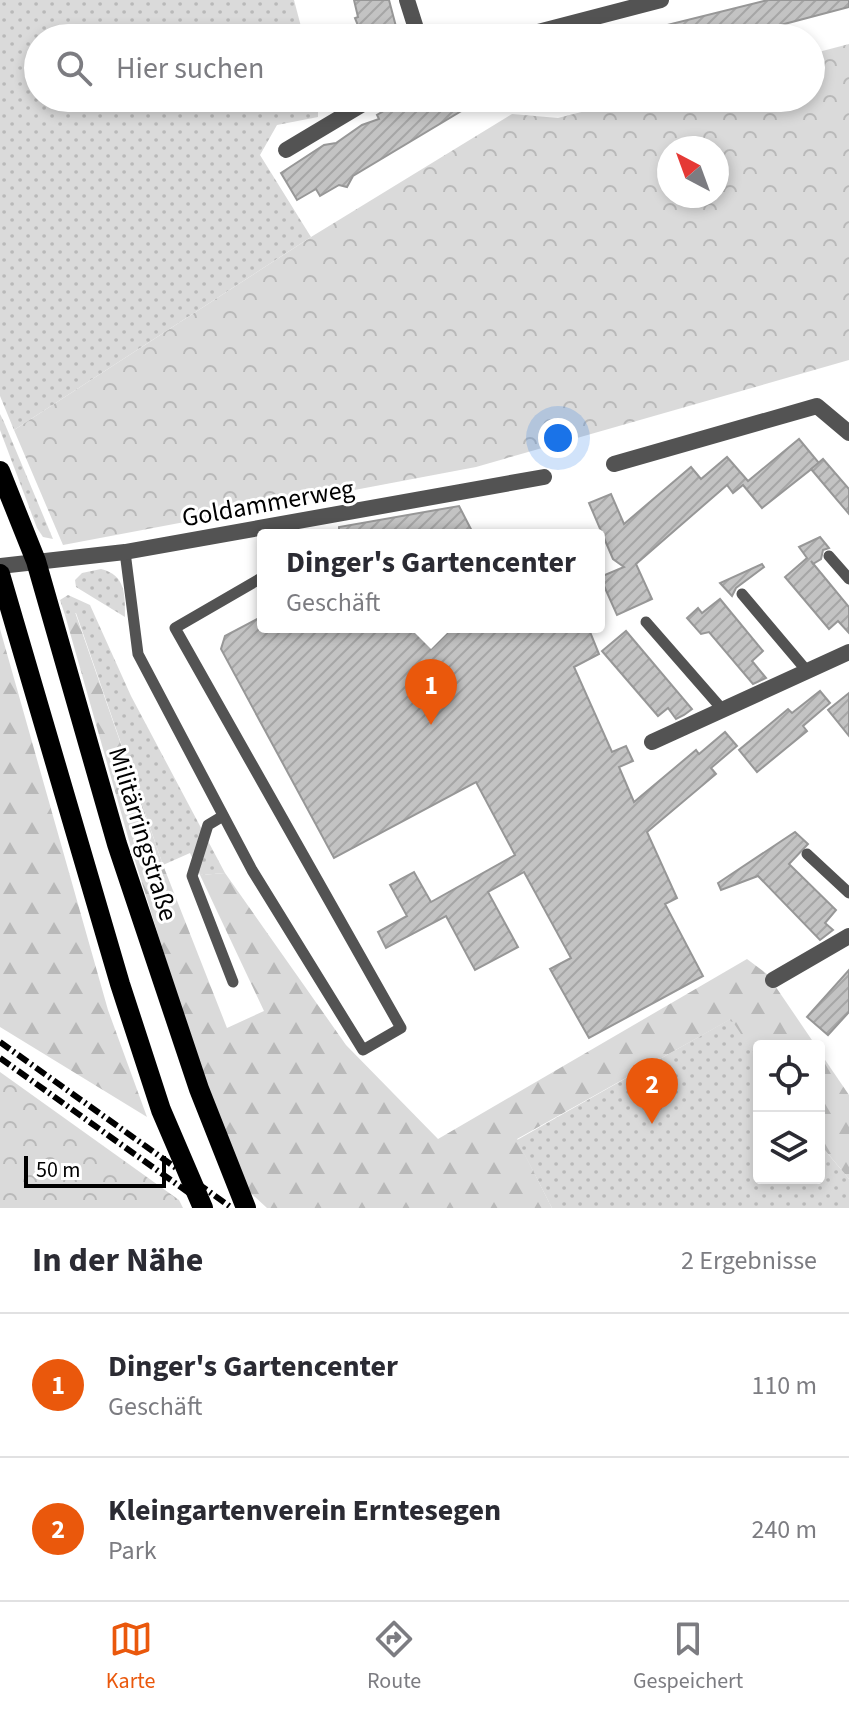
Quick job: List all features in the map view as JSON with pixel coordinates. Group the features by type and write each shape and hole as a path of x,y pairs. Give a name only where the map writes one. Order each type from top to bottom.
{"main road":[{"name":"Militärringstraße","path":"0,471 36,561 117,844 199,1089 246,1208"},
{"path":"0,574 120,984 161,1110 203,1208"}],"street":[{"path":"407,0 415,24"},
{"path":"569,24 661,0"},
{"path":"286,150 350,112"},
{"path":"614,464 817,406 849,433"},
{"name":"Goldammerweg","path":"295,529 544,477"},
{"name":"Goldammerweg","path":"0,566 257,534"},
{"path":"652,742 849,652"},
{"path":"773,980 849,936"}],"lane":[{"path":"125,552 138,654 252,870 363,1050 401,1028 175,628 257,580"},
{"path":"829,556 849,579"},
{"path":"742,594 807,671"},
{"path":"646,622 722,709"},
{"path":"223,816 208,825 192,876 233,982"},
{"path":"807,854 849,893"}],"green space":[{"path":"0,0 294,0 300,24 24,24 24,112 318,112 318,117 277,125 260,155 311,237 14,430 0,396"},
{"path":"849,44 849,360 476,467 63,545 14,430 311,237 512,114 558,118 581,112 825,112 825,50"},
{"path":"0,414 53,539 43,537 37,528 0,430"},
{"path":"101,569 120,581 125,617 76,587 75,580 82,573"},
{"path":"68,595 90,605 131,696 225,873 200,875 190,853 163,865 76,613 65,615 60,600"},
{"path":"75,612 163,865 227,1028 264,1011 200,875 225,873 346,1045 438,1139 747,959 767,974 812,1040 753,1040 753,1052 731,1019 517,1139 552,1208 267,1208 242,1185 200,1069 132,851 65,615"},
{"path":"0,629 108,1010 147,1117 0,1027"},
{"path":"732,1018 753,1051 753,1184 825,1184 825,1150 849,1179 849,1208 552,1208 517,1140"},
{"path":"825,1060 849,1095 849,1179 825,1150"},
{"path":"0,1072 179,1200 183,1208 0,1208"}],"building":[{"path":"354,0 389,0 395,24 357,24 355,18 358,17"},
{"path":"768,0 849,0 849,7 784,24 671,24"},
{"path":"382,112 460,112 353,176 347,187 339,185 320,196 316,189 297,200 281,173 324,145 336,143 362,125 379,119 377,115"},
{"path":"799,439 819,463 762,508 743,485 733,493 727,485 636,564 652,599 617,615 605,588 605,575 624,567 613,559 605,540 605,529 600,529 589,503 611,494 624,524 691,467 701,479 727,457 748,481"},
{"path":"823,459 849,489 849,514 811,469"},
{"path":"459,506 471,529 339,529"},
{"path":"820,537 829,548 823,550 821,559 813,564 849,607 849,633 838,621 829,629 785,577 807,558 799,547"},
{"path":"762,564 764,567 736,588 732,596 720,583"},
{"path":"720,599 763,651 752,661 766,678 753,684 709,632 701,634 687,618 698,608 702,613"},
{"path":"257,619 257,633 590,633 599,654 574,667 612,752 626,746 633,761 619,767 634,802 696,750 699,754 725,732 737,746 711,768 716,774 647,832 677,898 665,904 703,976 589,1038 550,969 571,958 524,872 488,892 518,947 475,970 446,916 386,948 378,932 407,916 390,885 414,872 431,902 515,855 476,782 334,858 221,649 225,636"},
{"path":"626,631 692,709 676,719 668,708 658,716 602,651"},
{"path":"820,691 830,703 803,726 807,731 757,772 739,750 788,709 792,713"},
{"path":"849,693 849,736 828,710"},
{"path":"795,832 808,844 789,864 836,910 825,923 833,930 820,940 758,876 721,890 718,883"},
{"path":"849,970 849,1012 828,1035 807,1017"}],"railway":[{"path":"0,1042 232,1208"},
{"path":"0,1058 210,1208"}],"place":[{"name":"Dinger's Gartencenter","path":"431,725"},
{"name":"Kleingartenverein Erntesegen","path":"652,1124"}]}
